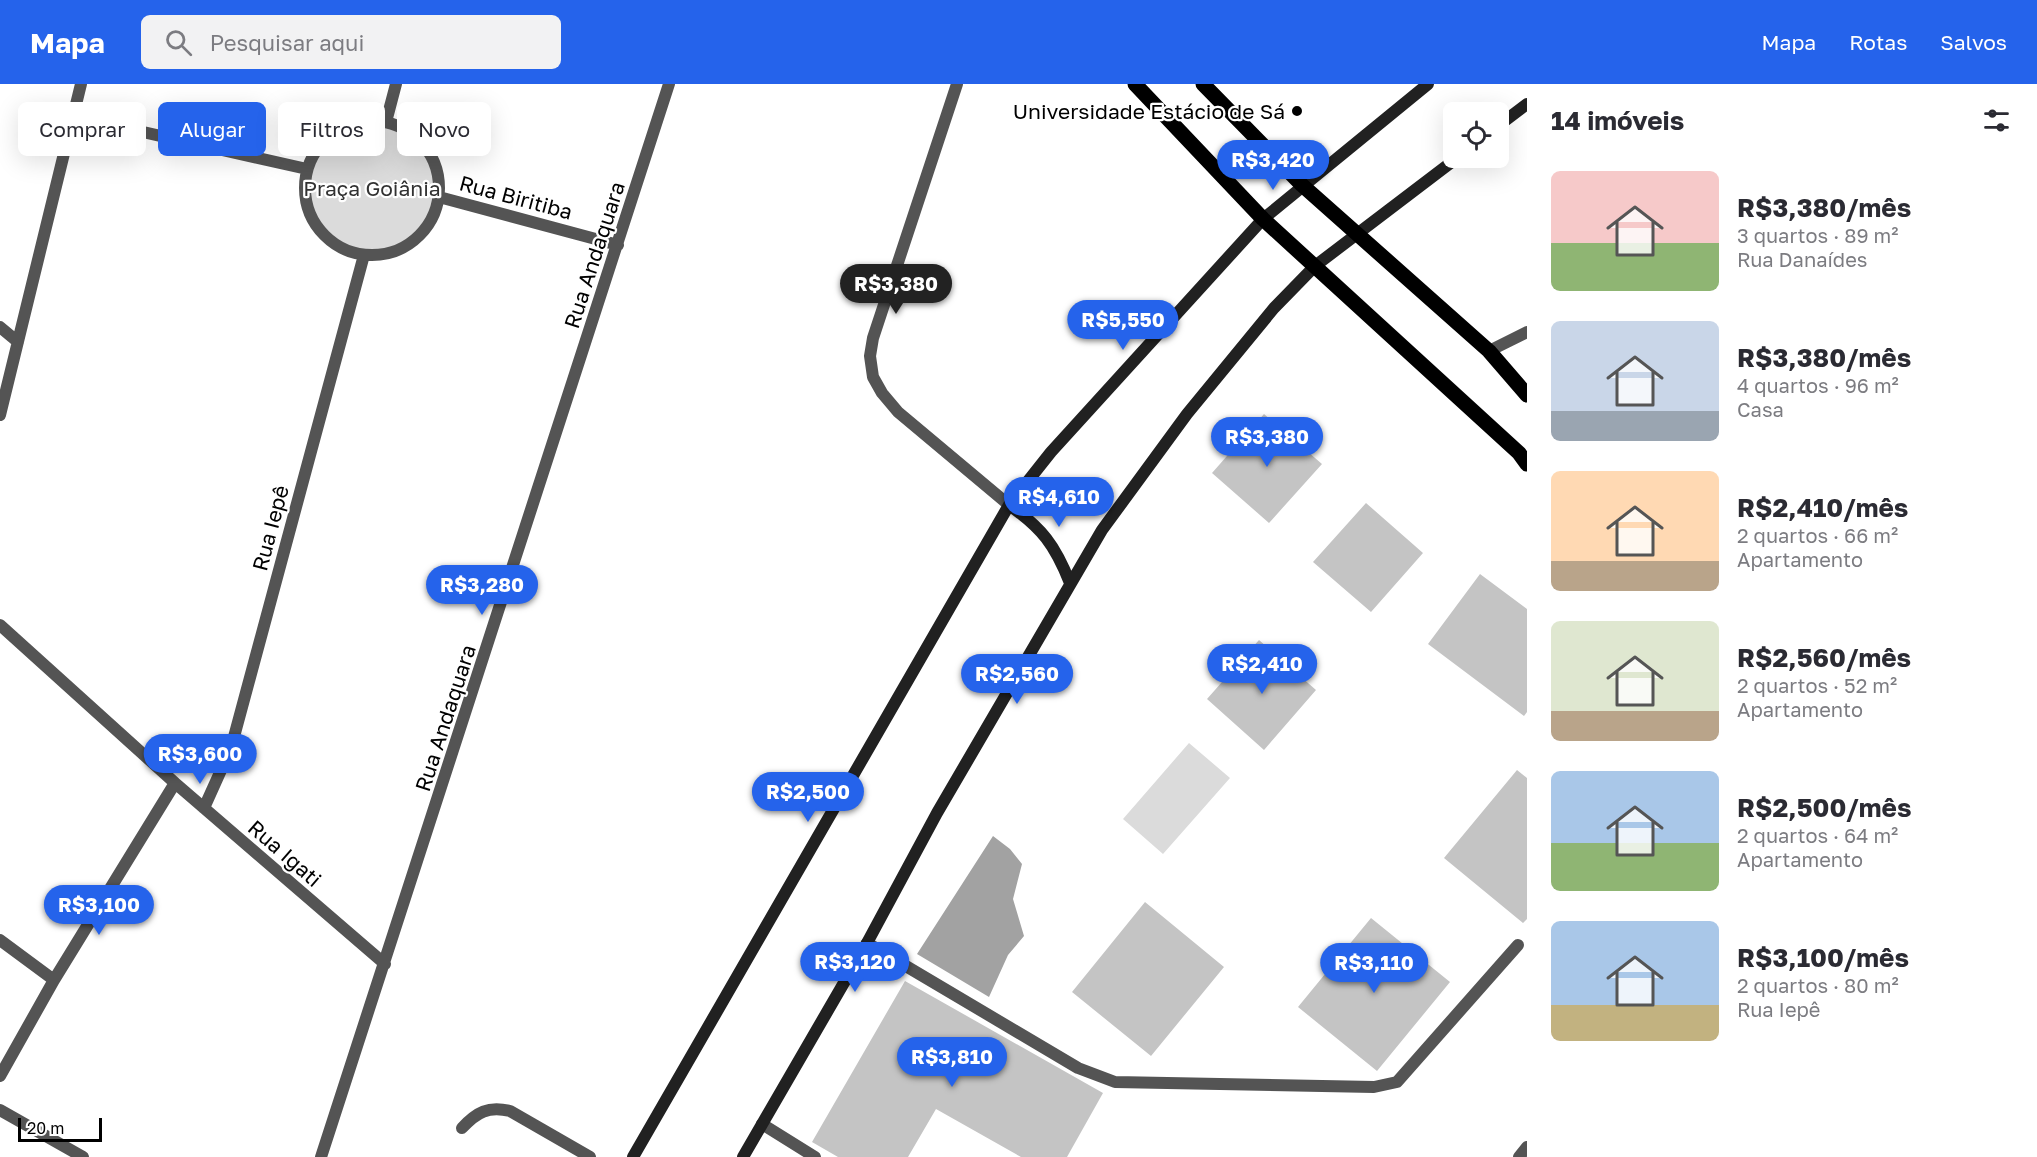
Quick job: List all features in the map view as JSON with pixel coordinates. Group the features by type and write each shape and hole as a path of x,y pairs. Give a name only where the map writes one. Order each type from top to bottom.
{"main road":[{"path":"1135,84 1263,219 1524,455"},
{"path":"1203,84 1302,185 1359,233 1489,351 1527,395"},
{"path":"633,1157 1009,505 1051,452 1263,219 1428,84"},
{"path":"1509,118 1527,104"},
{"path":"743,1157 867,943 937,813 1102,530 1187,414 1274,308 1315,266 1444,168"},
{"path":"1009,505 1032,521 1046,535 1057,550 1070,583"}],"street":[{"path":"76,102 81,84"},
{"path":"386,122 396,84"},
{"name":"Rua Andaquara","path":"321,1157 669,84"},
{"path":"957,84 889,286 870,356 873,377 882,393 898,412 1009,505"},
{"path":"365,121 386,122 417,138 431,155 438,176 439,197 433,216 423,232 408,244 391,252 364,255 339,246 322,233 310,214 305,192 307,169 316,151 338,130 365,121"},
{"path":"146,133 307,169"},
{"path":"0,415 62,156"},
{"name":"Rua Biritiba","path":"439,197 618,245"},
{"name":"Rua Iepê","path":"204,808 231,748 364,255"},
{"path":"0,327 18,342"},
{"path":"1489,351 1527,332"},
{"path":"0,642 4,629"},
{"name":"Rua Igati","path":"4,629 175,783 385,964"},
{"path":"0,1076 54,980 175,783"},
{"path":"0,940 54,980"},
{"path":"867,943 1078,1068 1115,1082 1374,1087 1397,1082 1518,945"},
{"path":"462,1128 477,1112 496,1108 510,1111 590,1157"},
{"path":"0,1110 83,1157"},
{"path":"762,1124 815,1157"},
{"path":"1519,1157 1527,1147"}],"green space":[{"name":"Praça Goiânia","path":"385,122 397,126 397,156 431,156 438,175 438,201 428,225 409,244 385,254 359,254 335,244 316,225 306,201 306,175 313,156 385,156"},
{"path":"1189,743 1230,778 1163,854 1123,819"}],"shaded area":[{"path":"993,836 1010,849 1022,864 1013,899 1024,936 1008,955 989,997 917,954"}],"building":[{"path":"1264,414 1322,464 1269,523 1212,473"},
{"path":"1366,503 1423,553 1371,612 1313,562"},
{"path":"1480,574 1527,609 1527,712 1524,716 1428,644"},
{"path":"1259,640 1316,690 1264,750 1207,699"},
{"path":"1517,770 1527,778 1527,919 1523,923 1444,858"},
{"path":"1145,902 1224,967 1151,1056 1072,992"},
{"path":"1371,918 1450,982 1377,1071 1298,1007"},
{"path":"905,981 1103,1093 1067,1157 1021,1157 936,1109 908,1157 838,1157 812,1142"}],"place":[{"name":"Universidade Estácio de Sá","path":"1297,111"}]}
